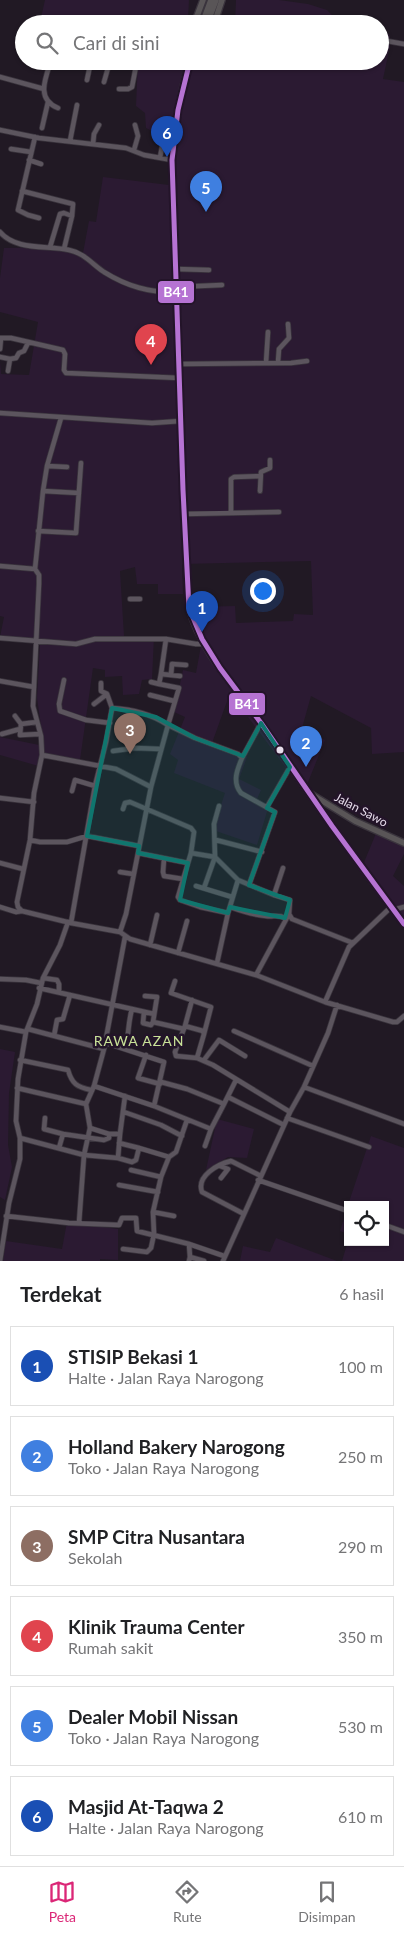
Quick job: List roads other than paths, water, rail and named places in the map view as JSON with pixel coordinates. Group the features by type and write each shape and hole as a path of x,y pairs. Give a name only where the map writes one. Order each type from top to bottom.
{"main road":[{"path":"197,15 203,0"},
{"path":"205,15 211,0"},
{"path":"211,15 216,0"},
{"path":"217,15 222,0"},
{"path":"187,70 175,119 172,160 184,514 189,608 192,620 217,664 404,924"},
{"name":"Jalan Sawo","path":"309,793 355,821 404,843"}],"street":[{"path":"389,41 404,44"},
{"path":"42,128 48,102 44,89 49,70"},
{"path":"87,80 89,70"},
{"path":"104,82 107,70"},
{"path":"119,89 132,87 135,70"},
{"path":"0,77 44,89"},
{"path":"48,102 58,108"},
{"path":"70,141 77,105"},
{"path":"134,150 138,133 135,124"},
{"path":"93,144 94,134 98,125"},
{"path":"0,130 35,137 134,150 144,155 172,160"},
{"path":"160,158 164,135"},
{"path":"35,137 18,210 39,218"},
{"path":"11,148 31,152"},
{"path":"29,160 41,164"},
{"path":"22,191 73,204 64,249"},
{"path":"50,247 60,215 64,213 72,216"},
{"path":"0,232 10,241 24,245 64,249 81,254 102,271 145,291 222,285"},
{"path":"176,269 209,270"},
{"path":"278,362 279,349 288,338 288,324"},
{"path":"266,363 268,332"},
{"path":"0,349 0,338 11,338 63,350 65,354 64,370 66,373 180,378"},
{"path":"0,357 16,358 19,353 24,351 28,343"},
{"path":"8,371 10,358"},
{"path":"180,364 307,361"},
{"path":"0,413 152,423 181,421"},
{"path":"22,910 17,904 30,840 42,755 40,734 33,706 38,575 35,569 38,531 47,466 61,418"},
{"path":"260,491 260,476 262,471 270,468 270,460"},
{"path":"38,531 76,533 81,464"},
{"path":"47,466 67,467"},
{"path":"231,514 230,479 234,477 260,476"},
{"path":"43,492 79,493"},
{"path":"184,514 279,512"},
{"path":"0,566 35,569"},
{"path":"130,600 140,598"},
{"path":"0,638 76,644 95,639 166,639 204,644"},
{"path":"159,684 166,639"},
{"path":"171,675 172,664 186,665"},
{"path":"162,674 180,676"},
{"path":"64,680 59,704 60,710 86,720 110,723"},
{"path":"0,681 34,686"},
{"path":"120,932 126,914 160,749 179,688 152,682"},
{"path":"0,1260 6,1216 20,1163 20,1138 16,1121 20,1060 27,1031 37,1004 39,988 70,923 99,766 110,723 112,708 107,694 101,691 101,683"},
{"path":"94,704 107,694"},
{"path":"150,695 174,701"},
{"path":"112,708 124,708 156,717 195,738 238,754 242,758"},
{"path":"15,716 21,735 40,734"},
{"path":"2,734 37,722"},
{"path":"249,885 275,812 242,793 236,784 237,772 242,758 261,723"},
{"path":"113,751 135,748 160,749"},
{"path":"42,755 116,770 151,787"},
{"path":"267,806 290,767"},
{"path":"72,791 75,780 95,786"},
{"path":"0,798 34,802"},
{"path":"123,809 127,802 147,808 193,829 191,853 178,898 200,907 228,913"},
{"path":"204,888 215,857 216,840 214,824 219,806"},
{"path":"30,840 67,842 87,836 139,846"},
{"path":"216,840 262,852"},
{"path":"138,853 188,863"},
{"path":"191,853 215,857 238,880 290,900 287,916 256,975"},
{"path":"164,859 162,872 164,876 183,879"},
{"path":"0,863 23,869"},
{"path":"274,895 283,868"},
{"path":"120,872 133,874"},
{"path":"217,963 232,897 238,880"},
{"path":"196,886 232,897"},
{"path":"0,907 16,912 22,910 70,923 120,932 125,937 256,975 325,1002 393,1022 397,1022 404,1016"},
{"path":"230,907 268,917 276,915 287,916 353,942"},
{"path":"325,1002 349,947 353,942 392,908 404,907"},
{"path":"150,945 157,915"},
{"path":"178,953 187,921"},
{"path":"79,1223 84,1155 90,1128 86,1104 93,1088 106,1043 125,937"},
{"path":"0,979 57,980 64,982"},
{"path":"57,980 59,992"},
{"path":"175,981 171,993 212,1008 197,1058"},
{"path":"39,988 154,1014"},
{"path":"54,1036 58,1020 63,1019 70,996"},
{"path":"145,996 157,997 153,1022"},
{"path":"192,1000 175,1054 180,1057 185,1056 204,1060 265,1095 290,1112"},
{"path":"6,1216 119,1225 121,1218 136,1218 136,1231 189,1244 224,1258 287,1118 314,1066 337,1005"},
{"path":"125,1049 132,1009"},
{"path":"144,1012 143,1023 150,1025 153,1022 203,1032 204,1034"},
{"path":"0,1027 54,1036 104,1049"},
{"path":"234,1031 314,1066"},
{"path":"204,1060 219,1040 245,1056"},
{"path":"106,1043 164,1062 154,1106"},
{"path":"146,1056 138,1078 187,1089 224,1104"},
{"path":"20,1060 68,1070 77,1087 93,1088 125,1096 211,1129"},
{"path":"205,1146 211,1129 236,1080"},
{"path":"304,1087 404,1124"},
{"path":"17,1088 86,1104"},
{"path":"118,1158 125,1096"},
{"path":"228,1097 284,1125"},
{"path":"124,1112 182,1136"},
{"path":"44,1118 44,1129 63,1134 107,1140 109,1134"},
{"path":"287,1118 370,1147"},
{"path":"123,1250 150,1251 154,1234 152,1212 161,1177 169,1158 176,1152 187,1120"},
{"path":"90,1128 109,1134 120,1134"},
{"path":"59,1148 63,1134"},
{"path":"20,1138 84,1155 135,1161 139,1148"},
{"path":"119,1143 169,1158"},
{"path":"244,1214 201,1190 204,1176 218,1166 228,1162 235,1162 260,1178 344,1210"},
{"path":"218,1166 228,1168 221,1178"},
{"path":"130,1170 161,1177"},
{"path":"119,1184 158,1192"},
{"path":"152,1212 174,1216"},
{"path":"389,1226 404,1232"},
{"path":"189,1244 189,1259 204,1261"}],"place":[{"name":"Masjid At-Taqwa 2","path":"167,157"},
{"name":"Dealer Mobil Nissan","path":"206,212"},
{"name":"Klinik Trauma Center","path":"151,365"},
{"name":"STISIP Bekasi 1","path":"202,632"},
{"name":"SMP Citra Nusantara","path":"130,754"},
{"name":"Holland Bakery Narogong","path":"306,767"}],"district":[{"name":"RAWA AZAN","path":"139,1041"}]}
